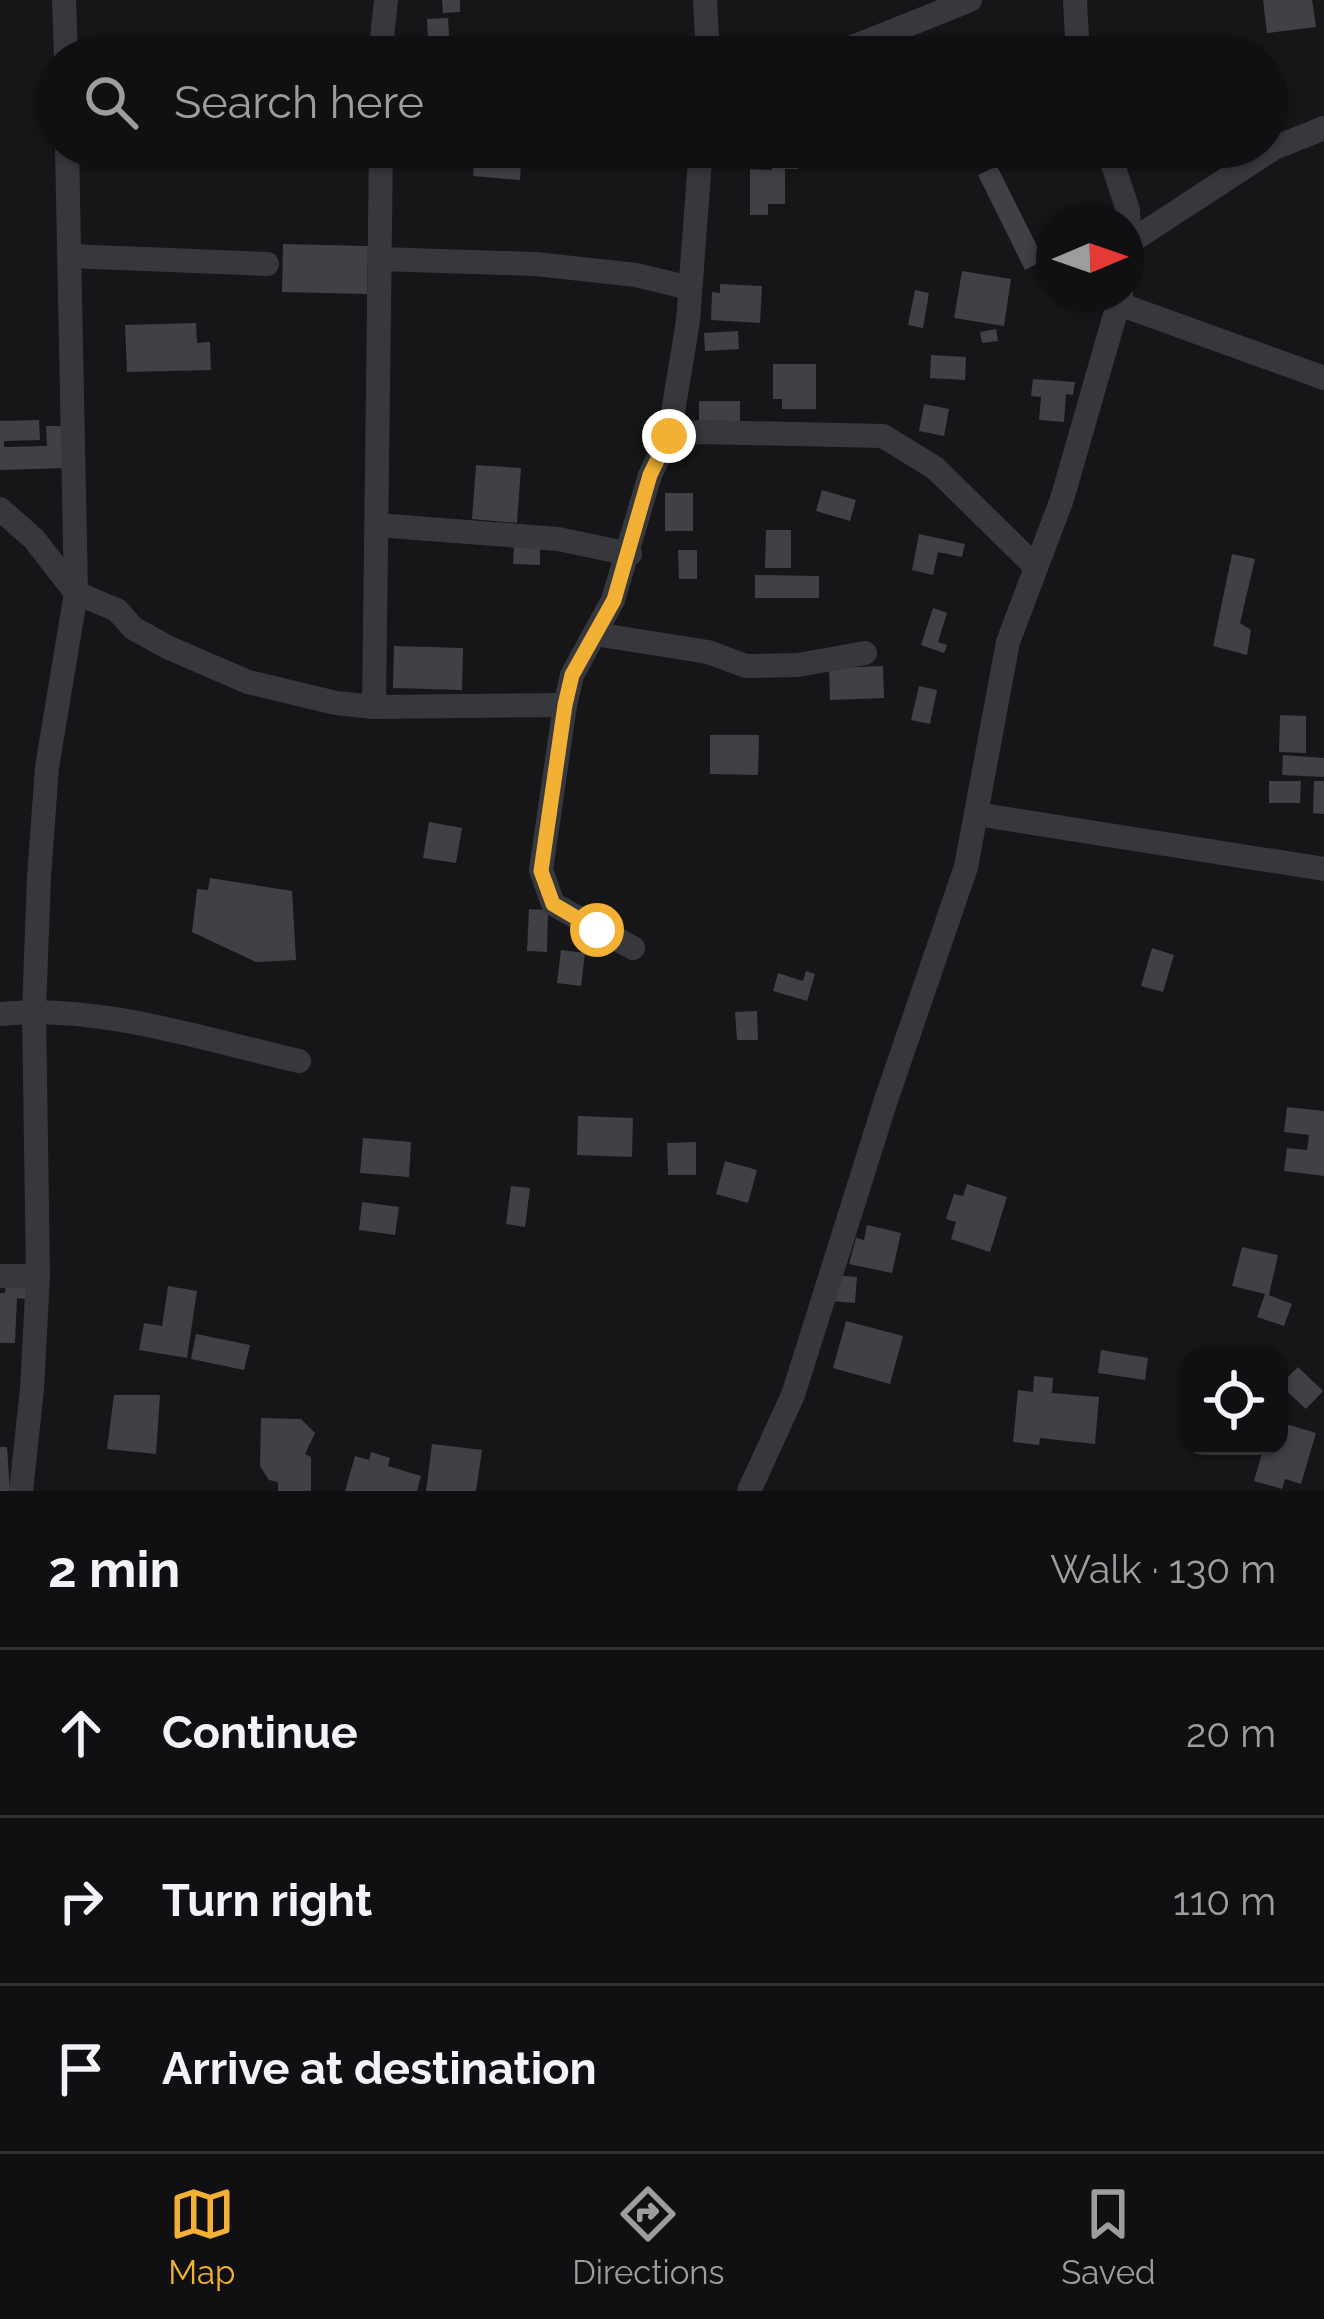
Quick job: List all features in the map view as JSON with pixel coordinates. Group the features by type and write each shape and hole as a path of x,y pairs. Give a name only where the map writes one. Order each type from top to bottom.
{"street":[{"path":"64,0 65,36"},
{"path":"382,36 386,0"},
{"path":"705,0 706,36"},
{"path":"880,36 970,0"},
{"path":"1075,0 1076,36"},
{"path":"1288,142 1324,128"},
{"path":"21,1491 38,1276 34,1010 47,767 76,592 68,168"},
{"path":"374,707 381,168"},
{"path":"633,948 553,904 541,871 572,675 614,600 650,475 669,436 690,288 699,168"},
{"path":"1114,168 1126,204"},
{"path":"1144,242 1246,168"},
{"path":"70,256 266,265"},
{"path":"380,259 536,264 636,275 690,288"},
{"path":"1144,308 1324,378"},
{"path":"749,1491 793,1395 966,867 1008,642 1062,499 1116,312"},
{"path":"669,436 700,432 884,436 935,468 1036,567"},
{"path":"0,509 34,539 76,592 117,610 133,628 167,647 248,682 374,707 565,705"},
{"path":"377,525 558,539 629,554"},
{"path":"595,634 708,652 746,666 798,664 865,653"},
{"path":"976,814 1324,869"},
{"path":"0,1014 34,1010 115,1019 298,1060"},
{"path":"0,1276 38,1276"}],"building":[{"path":"442,0 460,0 460,12 443,13"},
{"path":"1263,0 1312,0 1316,27 1267,33"},
{"path":"448,18 449,36 428,36 427,19"},
{"path":"474,168 521,168 520,180 473,176"},
{"path":"772,168 798,168 785,169 785,204 768,204 768,215 750,215 750,169"},
{"path":"993,168 998,168 1036,244 1036,264 1025,270 978,175"},
{"path":"283,244 368,246 367,294 282,292"},
{"path":"962,271 1011,279 1004,326 954,318"},
{"path":"720,284 762,286 760,323 711,320 712,292 720,293"},
{"path":"915,290 929,293 923,328 908,325"},
{"path":"196,323 197,343 210,342 211,370 127,372 125,325"},
{"path":"996,329 998,341 982,343 980,332"},
{"path":"738,331 739,349 705,351 704,333"},
{"path":"931,355 966,357 965,380 930,378"},
{"path":"773,364 816,364 816,409 782,409 782,399 773,399"},
{"path":"1033,379 1075,382 1073,395 1066,394 1064,422 1039,420 1041,397 1031,396"},
{"path":"699,401 740,401 740,422 699,422"},
{"path":"924,404 949,409 944,436 919,431"},
{"path":"39,420 40,440 4,441 4,447 47,446 46,426 68,426 69,468 0,470 0,421"},
{"path":"476,465 521,468 517,523 472,519"},
{"path":"822,490 856,500 850,521 816,511"},
{"path":"665,493 693,493 693,531 665,531"},
{"path":"766,530 791,530 791,568 765,568"},
{"path":"919,534 965,544 962,557 938,552 933,575 912,570"},
{"path":"514,547 540,548 540,565 513,564"},
{"path":"678,550 697,550 697,579 679,579"},
{"path":"1232,554 1255,559 1240,623 1251,630 1247,655 1213,646"},
{"path":"755,575 819,576 819,598 755,598"},
{"path":"933,608 947,613 938,642 947,645 944,653 921,645"},
{"path":"394,646 463,648 462,690 393,688"},
{"path":"883,666 884,698 830,700 829,668"},
{"path":"919,686 937,690 930,724 911,720"},
{"path":"1280,715 1306,716 1306,753 1279,752"},
{"path":"710,735 759,735 758,775 710,774"},
{"path":"1283,755 1324,758 1324,777 1282,775"},
{"path":"1269,781 1301,781 1300,803 1269,803"},
{"path":"1314,781 1324,781 1324,814 1313,813"},
{"path":"429,822 462,828 456,863 423,858"},
{"path":"210,878 292,891 296,960 256,962 192,932 197,889 208,890"},
{"path":"529,909 548,910 547,952 527,951"},
{"path":"1152,948 1174,955 1163,992 1141,986"},
{"path":"561,950 585,953 581,986 557,983"},
{"path":"806,971 815,974 807,1001 773,991 778,973 803,981"},
{"path":"757,1011 758,1040 737,1040 735,1012"},
{"path":"1287,1107 1324,1111 1324,1176 1284,1171 1287,1148 1307,1150 1309,1135 1284,1132"},
{"path":"578,1116 633,1118 632,1157 577,1155"},
{"path":"363,1138 411,1142 409,1177 360,1173"},
{"path":"696,1142 696,1175 668,1175 667,1143"},
{"path":"725,1161 757,1170 748,1203 716,1194"},
{"path":"967,1184 1007,1197 990,1252 951,1239 956,1222 946,1219 954,1194 963,1196"},
{"path":"511,1186 530,1188 525,1227 506,1224"},
{"path":"362,1202 399,1207 395,1235 359,1230"},
{"path":"867,1225 901,1233 892,1273 849,1264 856,1238 864,1240"},
{"path":"1242,1247 1278,1255 1269,1295 1292,1304 1284,1326 1257,1317 1265,1294 1232,1286"},
{"path":"831,1275 857,1277 855,1303 830,1301"},
{"path":"6,1280 27,1282 26,1299 17,1298 15,1343 0,1343 0,1293 5,1293"},
{"path":"168,1286 197,1291 187,1358 139,1350 144,1323 162,1326"},
{"path":"846,1321 903,1336 890,1384 833,1368"},
{"path":"196,1334 250,1345 244,1370 191,1359"},
{"path":"1101,1350 1148,1358 1145,1380 1098,1373"},
{"path":"1298,1367 1323,1391 1306,1409 1288,1392 1288,1377"},
{"path":"1034,1376 1053,1378 1052,1393 1099,1397 1095,1444 1040,1438 1039,1445 1013,1442 1018,1390 1033,1392"},
{"path":"114,1395 160,1395 156,1454 107,1449"},
{"path":"261,1418 301,1419 315,1433 305,1454 311,1457 311,1491 278,1491 278,1482 269,1480 260,1466"},
{"path":"1288,1425 1316,1433 1301,1484 1285,1479 1282,1489 1254,1481 1261,1455 1288,1455"},
{"path":"432,1444 482,1450 476,1491 426,1491"},
{"path":"0,1447 7,1447 10,1491 0,1491"},
{"path":"371,1452 390,1458 388,1466 421,1476 417,1491 345,1491 355,1456 369,1460"}],"route":[{"path":"597,930 553,904 541,871 565,705 572,675 614,600 650,475 669,436"}]}
